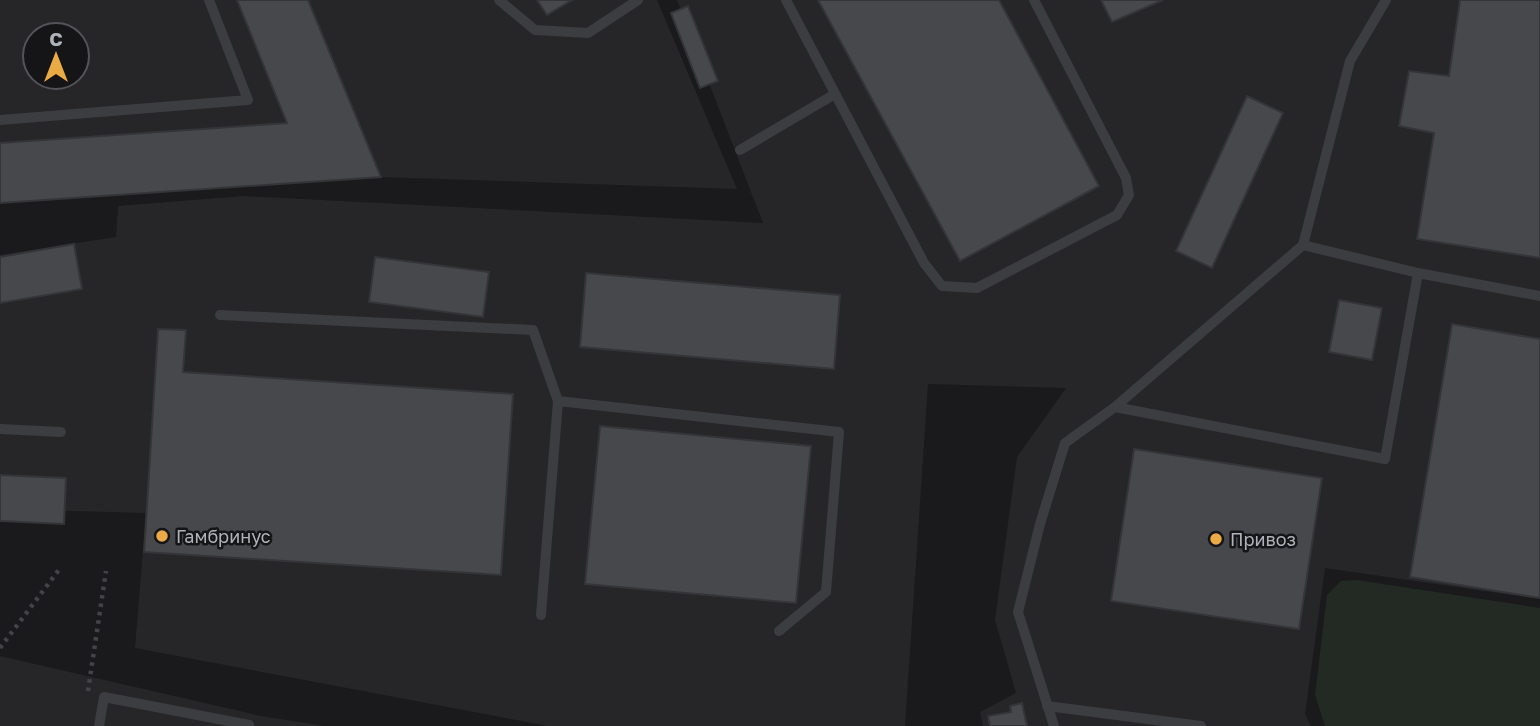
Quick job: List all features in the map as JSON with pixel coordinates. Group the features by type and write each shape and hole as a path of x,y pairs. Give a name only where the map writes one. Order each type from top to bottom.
{"lane":[{"path":"0,120 248,100 209,0"},
{"path":"499,0 535,30 588,33 638,0"},
{"path":"786,0 924,263 942,286 977,288 1117,215 1129,195 1126,178 1034,0"},
{"path":"1054,726 1018,612 1040,524 1065,443 1115,407 1303,245 1350,61 1386,0"},
{"path":"740,150 835,94"},
{"path":"1303,245 1418,273 1540,296"},
{"path":"1115,407 1385,459 1418,273"},
{"path":"220,315 533,330 558,401 541,615"},
{"path":"558,401 839,432 826,592 779,631"},
{"path":"0,429 61,432"},
{"path":"99,726 104,697 250,725"},
{"path":"1047,706 1200,726"}],"path":[{"path":"0,648 61,568"},
{"path":"86,700 106,571"}],"shaded area":[{"path":"0,0 657,0 737,189 381,177 0,203"},
{"path":"677,0 1540,0 1540,599 1325,568 1305,714 1311,726 983,726 980,712 1016,693 995,620 1017,457 1066,388 928,384 905,726 548,726 135,648 146,513 0,509 0,255 116,237 118,206 243,196 763,223"},
{"path":"1357,580 1540,608 1540,726 1325,726 1315,695 1327,595 1341,581"},
{"path":"0,656 261,716 325,726 0,726"}],"building":[{"path":"237,0 308,0 381,177 0,203 0,143 287,123"},
{"path":"537,0 572,0 547,15"},
{"path":"818,0 999,0 1099,186 960,261"},
{"path":"1101,0 1163,0 1112,22"},
{"path":"1460,0 1540,0 1540,258 1417,239 1434,133 1399,126 1409,71 1449,76"},
{"path":"688,6 718,81 700,88 671,13"},
{"path":"1247,96 1283,113 1212,268 1176,251"},
{"path":"74,244 82,289 0,303 0,257"},
{"path":"375,257 489,272 483,317 369,302"},
{"path":"586,273 840,295 834,369 580,347"},
{"path":"1339,300 1382,308 1372,360 1329,352"},
{"path":"1452,324 1540,339 1540,598 1410,577"},
{"path":"158,329 186,330 183,372 513,394 501,575 144,552"},
{"path":"600,426 811,446 796,603 585,584"},
{"name":"Привоз","path":"1134,449 1322,478 1299,629 1111,601"},
{"path":"0,475 66,478 64,524 0,521"},
{"path":"1022,703 1027,726 990,726 988,716 1011,712 1010,706"}],"place":[{"name":"Гамбринус","path":"162,536"},
{"name":"Привоз","path":"1216,539"}]}
